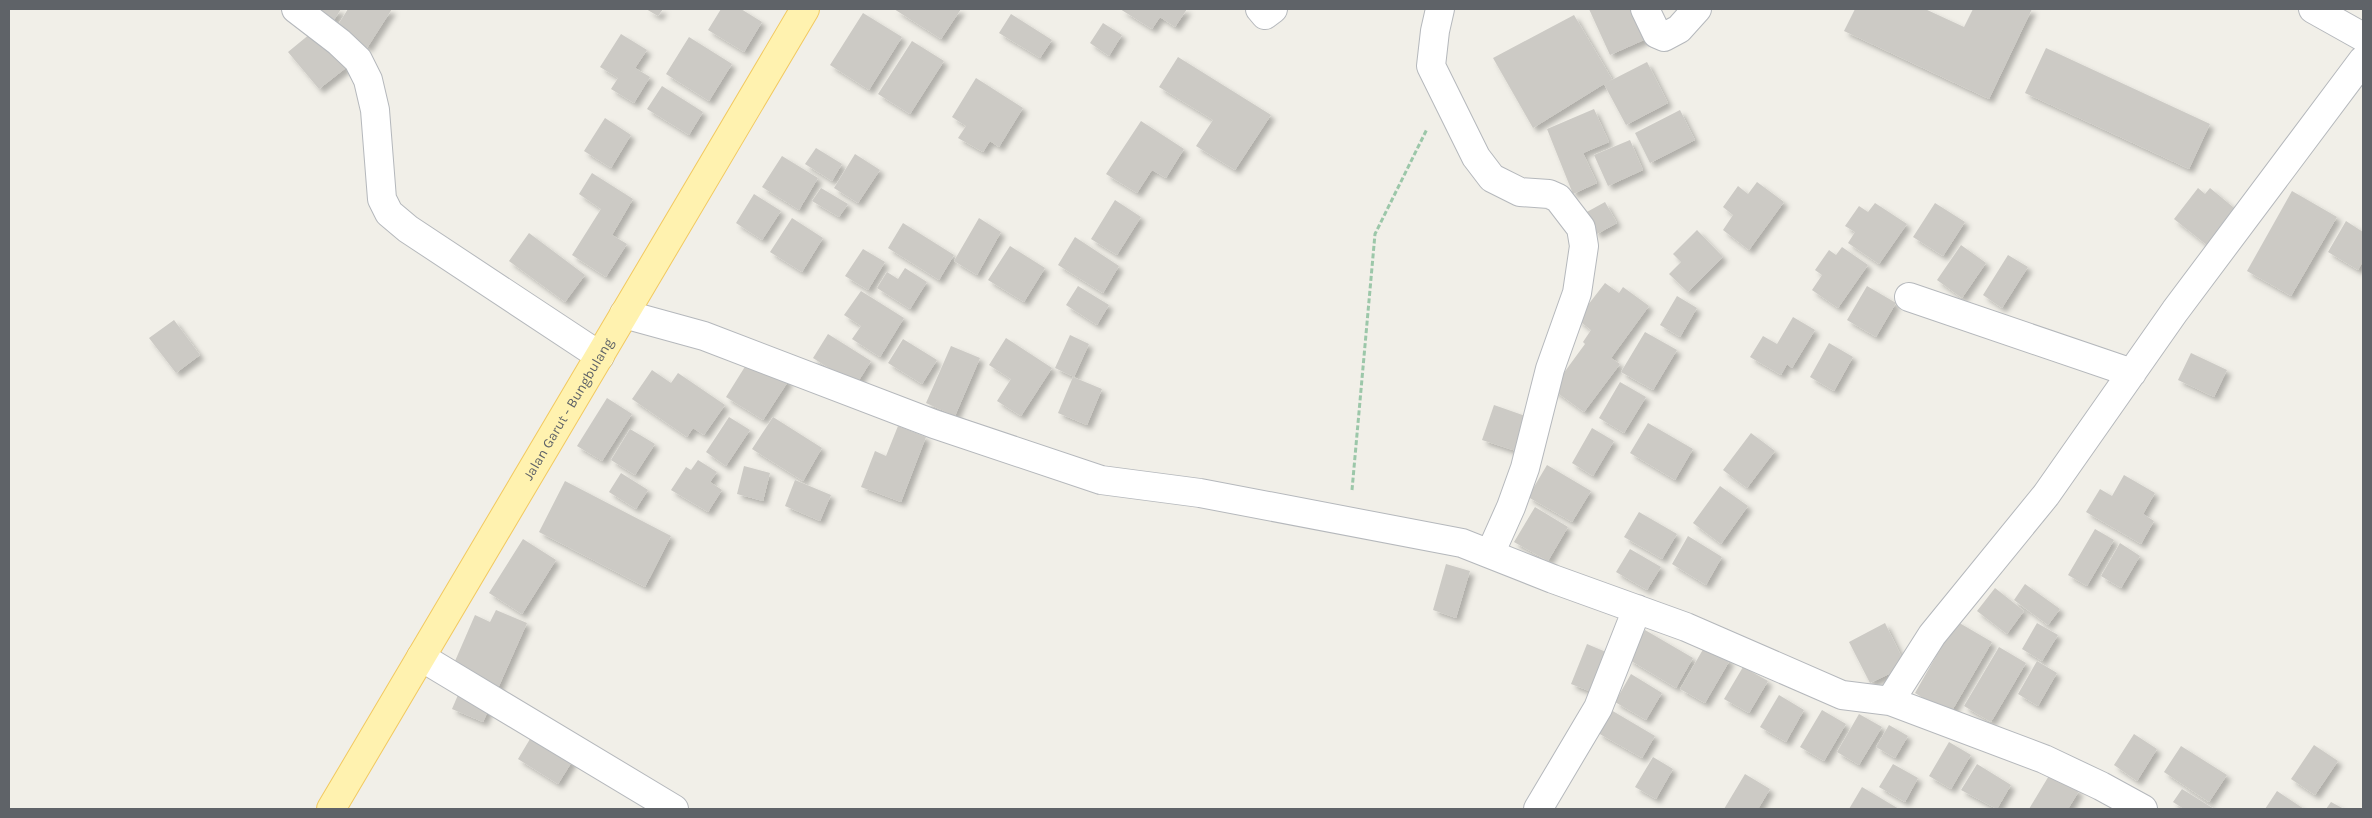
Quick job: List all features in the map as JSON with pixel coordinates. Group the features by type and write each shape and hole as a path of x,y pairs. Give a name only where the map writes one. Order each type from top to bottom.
{"main road":[{"name":"Jalan Garut - Bungbulang","path":"331,809 624,314 721,155 805,9"}],"street":[{"path":"296,9 339,42 358,60 368,80 375,110 382,200 389,213 416,234 600,356"},
{"path":"1260,9 1265,15 1273,9"},
{"path":"1440,9 1431,66 1476,157 1492,178 1520,192 1549,194 1558,198 1581,228 1584,246 1577,293 1550,369 1525,468 1490,554"},
{"path":"1645,9 1657,34 1664,37 1679,30 1697,9"},
{"path":"2313,9 2363,37"},
{"path":"1890,701 1932,635 2046,495 2175,311 2363,60"},
{"path":"1909,297 2132,373"},
{"path":"624,314 704,336 934,424 1101,480 1200,493 1462,543 1686,626 1842,695 1890,701 2044,759 2101,786 2143,809"},
{"path":"1538,809 1598,708 1637,609"},
{"path":"420,657 674,809"}],"path":[{"path":"1349,521 1375,234 1445,93"}],"building":[{"path":"309,9 341,9 332,23"},
{"path":"348,9 392,9 367,48 336,28"},
{"path":"646,9 663,9 658,16"},
{"path":"721,9 741,9 762,22 744,52 708,30"},
{"path":"894,9 961,9 941,39"},
{"path":"1120,9 1187,9 1175,27 1160,17 1152,29"},
{"path":"1589,9 1632,9 1646,39 1610,55"},
{"path":"1855,9 1925,9 1964,27 1973,9 2032,9 1989,99 1844,31"},
{"path":"863,13 902,37 869,90 830,65"},
{"path":"1011,14 1052,40 1040,58 999,33"},
{"path":"1574,15 1612,79 1533,128 1493,58"},
{"path":"1103,23 1122,35 1109,56 1090,43"},
{"path":"316,29 347,67 319,89 288,52"},
{"path":"621,34 647,50 635,68 650,77 634,103 611,89 618,78 600,67"},
{"path":"689,37 732,64 709,101 666,74"},
{"path":"912,41 944,61 910,114 878,94"},
{"path":"2046,48 2210,124 2189,169 2025,93"},
{"path":"1178,57 1271,115 1235,170 1196,146 1213,120 1159,87"},
{"path":"1647,62 1668,103 1626,125 1604,84"},
{"path":"976,78 1023,108 999,147 990,141 983,152 958,138 966,126 952,117"},
{"path":"662,86 703,112 689,135 647,109"},
{"path":"1594,109 1609,142 1583,153 1597,183 1573,194 1547,129"},
{"path":"1680,110 1695,140 1650,163 1635,133"},
{"path":"605,118 631,135 611,168 584,151"},
{"path":"1141,121 1184,149 1166,178 1152,170 1137,193 1106,174"},
{"path":"1630,140 1643,170 1608,186 1594,155"},
{"path":"816,148 842,164 832,181 805,164"},
{"path":"855,154 880,170 858,203 834,188"},
{"path":"782,156 818,178 799,210 762,187"},
{"path":"592,173 633,199 612,235 627,244 606,277 572,255 601,209 579,194"},
{"path":"1757,182 1784,202 1749,250 1723,230 1733,215 1723,207 1738,186 1748,194"},
{"path":"821,188 848,204 839,217 812,201"},
{"path":"2198,188 2205,194 2210,188 2239,212 2212,249 2174,219"},
{"path":"2292,191 2337,217 2291,296 2247,271"},
{"path":"754,194 781,211 762,240 736,223"},
{"path":"1115,200 1141,217 1117,255 1091,239"},
{"path":"1605,202 1617,223 1597,234 1585,213"},
{"path":"1875,203 1907,224 1879,264 1848,243 1855,232 1845,226 1859,206 1868,212"},
{"path":"1935,203 1965,222 1943,256 1913,237"},
{"path":"792,218 823,238 802,272 770,252"},
{"path":"979,218 1001,232 977,275 954,261"},
{"path":"2346,221 2363,232 2363,261 2358,270 2328,252"},
{"path":"903,223 954,255 939,280 888,248"},
{"path":"1697,230 1723,257 1688,292 1669,274 1681,262 1673,254"},
{"path":"529,233 585,275 565,302 509,261"},
{"path":"1075,237 1119,266 1103,293 1058,265"},
{"path":"1961,245 1986,263 1962,298 1937,280"},
{"path":"1010,246 1045,268 1024,302 988,280"},
{"path":"1842,247 1868,265 1838,308 1812,290 1822,275 1815,270 1829,250 1836,255"},
{"path":"863,249 885,262 868,290 845,276"},
{"path":"2008,255 2028,267 2002,308 1983,295"},
{"path":"905,268 927,282 910,309 877,288 887,272 898,279"},
{"path":"1605,283 1619,293 1623,287 1649,306 1611,358 1620,364 1584,412 1552,389 1585,344 1583,342 1591,330 1577,319"},
{"path":"1078,286 1109,305 1097,325 1066,305"},
{"path":"1867,286 1896,303 1876,337 1847,320"},
{"path":"861,291 904,318 880,357 852,339 861,326 844,315"},
{"path":"1677,296 1697,308 1680,337 1660,325"},
{"path":"1793,317 1815,330 1792,368 1787,364 1781,375 1750,357 1763,336 1777,344"},
{"path":"174,320 200,355 176,373 149,338"},
{"path":"1645,332 1677,350 1653,390 1621,372"},
{"path":"828,334 871,361 856,385 813,358"},
{"path":"1070,335 1089,344 1074,377 1055,368"},
{"path":"1006,338 1052,368 1021,416 997,401 1011,379 989,365"},
{"path":"903,339 937,360 922,384 888,363"},
{"path":"1829,343 1853,357 1834,391 1810,377"},
{"path":"951,346 980,358 955,416 926,403"},
{"path":"2191,353 2227,370 2214,397 2178,380"},
{"path":"751,357 789,380 763,420 726,397"},
{"path":"652,370 671,383 678,373 725,405 704,435 693,428 687,437 632,399"},
{"path":"1073,377 1102,389 1087,425 1058,413"},
{"path":"1620,382 1646,397 1624,433 1599,418"},
{"path":"607,398 632,414 602,461 577,446"},
{"path":"1494,405 1531,418 1519,452 1482,440"},
{"path":"729,417 750,430 726,466 706,452"},
{"path":"773,417 822,448 803,481 752,449"},
{"path":"1648,423 1693,449 1675,480 1630,453"},
{"path":"898,426 926,437 901,502 861,487 875,451 886,456"},
{"path":"1592,428 1614,441 1593,476 1572,463"},
{"path":"630,429 655,444 635,475 611,460"},
{"path":"1751,433 1775,451 1747,488 1723,470"},
{"path":"698,460 717,472 710,482 722,490 708,512 671,490 686,467 691,470"},
{"path":"1547,465 1591,491 1572,522 1528,497"},
{"path":"744,466 770,473 763,501 737,494"},
{"path":"621,473 648,490 636,509 609,492"},
{"path":"2124,475 2155,493 2143,514 2154,521 2141,544 2086,512 2100,489 2112,496"},
{"path":"795,480 831,495 820,521 785,506"},
{"path":"565,481 671,536 645,587 539,532"},
{"path":"1720,486 1748,506 1721,544 1693,523"},
{"path":"1535,507 1568,527 1548,561 1514,542"},
{"path":"1639,512 1677,534 1662,559 1624,537"},
{"path":"2095,529 2114,540 2087,586 2068,575"},
{"path":"1688,536 1722,557 1706,585 1672,564"},
{"path":"523,539 556,560 522,614 489,593"},
{"path":"2120,543 2140,556 2121,588 2101,576"},
{"path":"1630,549 1661,567 1647,590 1616,572"},
{"path":"1446,564 1470,571 1456,618 1433,610"},
{"path":"2025,584 2060,609 2048,625 2014,600"},
{"path":"1995,588 2024,611 2007,634 1977,611"},
{"path":"496,610 527,623 483,722 452,709 467,674 452,668 475,615 490,622"},
{"path":"1956,621 1992,642 1950,714 1915,693"},
{"path":"1885,623 1906,666 1870,683 1849,642"},
{"path":"2037,623 2058,635 2042,661 2022,649"},
{"path":"1645,630 1693,658 1676,688 1628,659"},
{"path":"1587,644 1613,655 1597,694 1571,684"},
{"path":"1705,646 1730,660 1705,703 1680,689"},
{"path":"1999,647 2026,663 1991,722 1964,706"},
{"path":"2037,661 2057,673 2038,706 2018,694"},
{"path":"1743,667 1768,681 1749,713 1724,699"},
{"path":"1631,674 1662,693 1646,720 1615,702"},
{"path":"1779,695 1804,710 1786,742 1760,727"},
{"path":"1611,710 1655,736 1642,758 1598,733"},
{"path":"1822,710 1846,724 1824,761 1800,747"},
{"path":"1859,714 1882,727 1859,765 1837,752"},
{"path":"1889,725 1908,736 1895,758 1876,747"},
{"path":"533,734 573,760 558,784 518,759"},
{"path":"2134,734 2157,749 2137,781 2114,765"},
{"path":"1949,742 1971,755 1951,789 1929,776"},
{"path":"2314,745 2338,761 2315,795 2291,779"},
{"path":"2181,746 2227,775 2209,802 2164,772"},
{"path":"1653,757 1673,769 1656,799 1635,787"},
{"path":"1893,764 1918,778 1905,802 1879,787"},
{"path":"1977,764 2011,785 1997,809 1961,790"},
{"path":"1745,774 1770,789 1758,809 1724,809"},
{"path":"2050,774 2079,791 2068,809 2029,809"},
{"path":"1862,787 1899,809 1849,809"},
{"path":"2182,789 2214,809 2184,809 2173,802"},
{"path":"2277,791 2304,809 2265,809"},
{"path":"2331,802 2344,809 2326,809"}]}
